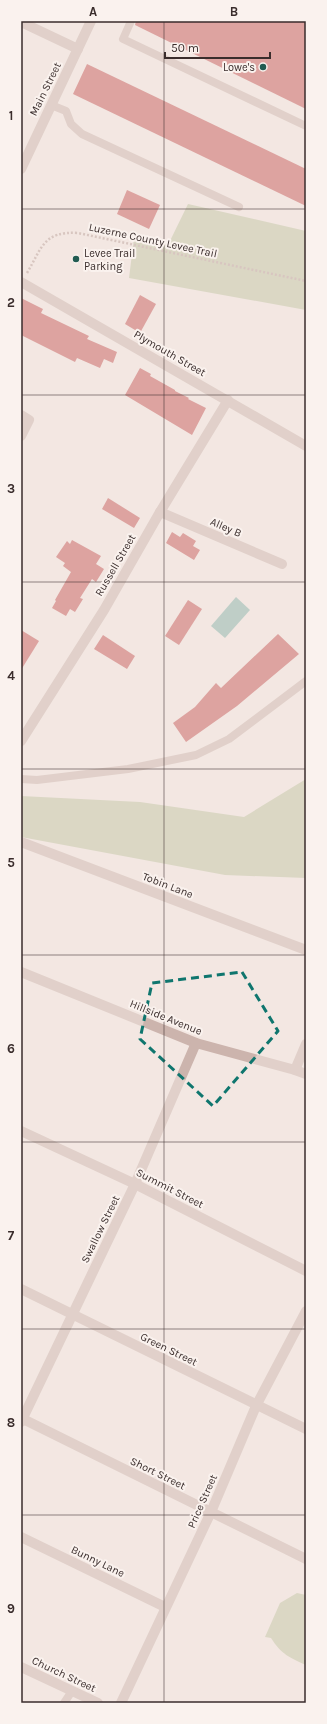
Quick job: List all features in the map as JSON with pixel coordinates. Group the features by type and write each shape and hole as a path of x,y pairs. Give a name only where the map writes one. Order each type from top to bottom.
{"street":[{"name":"Main Street","path":"21,168 91,21"},
{"path":"21,22 78,49"},
{"name":"Plymouth Street","path":"22,282 306,446"},
{"name":"Russell Street","path":"21,741 104,610 160,512 228,400"},
{"path":"21,436 25,418"},
{"name":"Alley B","path":"160,512 282,564"},
{"name":"Tobin Lane","path":"21,842 306,950"},
{"name":"Hillside Avenue","path":"21,972 196,1043 306,1074"},
{"name":"Swallow Street","path":"22,1420 135,1184 196,1043"},
{"path":"295,1070 306,1044"},
{"name":"Summit Street","path":"21,1131 135,1184 306,1271"},
{"name":"Green Street","path":"21,1289 256,1406 306,1429"},
{"name":"Price Street","path":"121,1703 210,1512 256,1406 306,1311"},
{"name":"Short Street","path":"22,1420 306,1559"},
{"name":"Bunny Lane","path":"21,1537 165,1607"},
{"name":"Church Street","path":"21,1668 98,1703"}],"lane":[{"path":"131,21 123,39 306,126"},
{"path":"51,105 66,111 71,124 82,134 239,207"},
{"path":"21,779 37,780 128,769 196,755 229,739 306,681"},
{"path":"64,1703 72,1691"}],"path":[{"name":"Luzerne County Levee Trail","path":"22,282 41,246 55,235 63,232 78,233 306,281"}],"highlighted area":[{"path":"242,972 278,1031 213,1106 140,1039 152,983"}],"green space":[{"path":"188,204 306,231 306,310 129,278 134,238 168,245"},
{"path":"306,779 306,878 225,875 21,837 21,796 140,802 244,817"},
{"path":"297,1593 306,1595 306,1665 286,1655 278,1648 271,1638 265,1637 280,1603"}],"water":[{"path":"236,597 250,610 225,638 211,626"}],"building":[{"name":"Lowe's","path":"136,21 306,21 306,109 135,25"},
{"path":"87,64 306,169 306,206 73,94"},
{"path":"127,190 160,205 149,229 117,214"},
{"path":"140,295 156,304 140,333 125,324"},
{"path":"21,298 43,309 41,313 89,336 87,339 117,352 113,363 104,359 100,368 77,358 75,362 21,335"},
{"path":"140,368 151,374 150,376 206,408 192,435 125,395"},
{"path":"108,498 140,518 134,528 102,509"},
{"path":"172,532 180,537 183,533 196,541 193,546 200,550 194,560 166,543"},
{"path":"72,540 101,556 96,564 104,569 96,582 92,579 80,598 83,599 75,612 70,609 66,616 52,608 71,572 63,566 65,563 56,557 67,541 70,544"},
{"path":"188,600 202,609 179,645 165,636"},
{"path":"21,630 39,641 21,670"},
{"path":"278,634 299,654 237,706 186,742 173,723 195,707 216,683 221,688"},
{"path":"103,635 135,656 127,669 94,649"}],"place":[{"name":"Lowe's","path":"263,67"},
{"name":"Levee Trail Parking","path":"76,259"}]}
